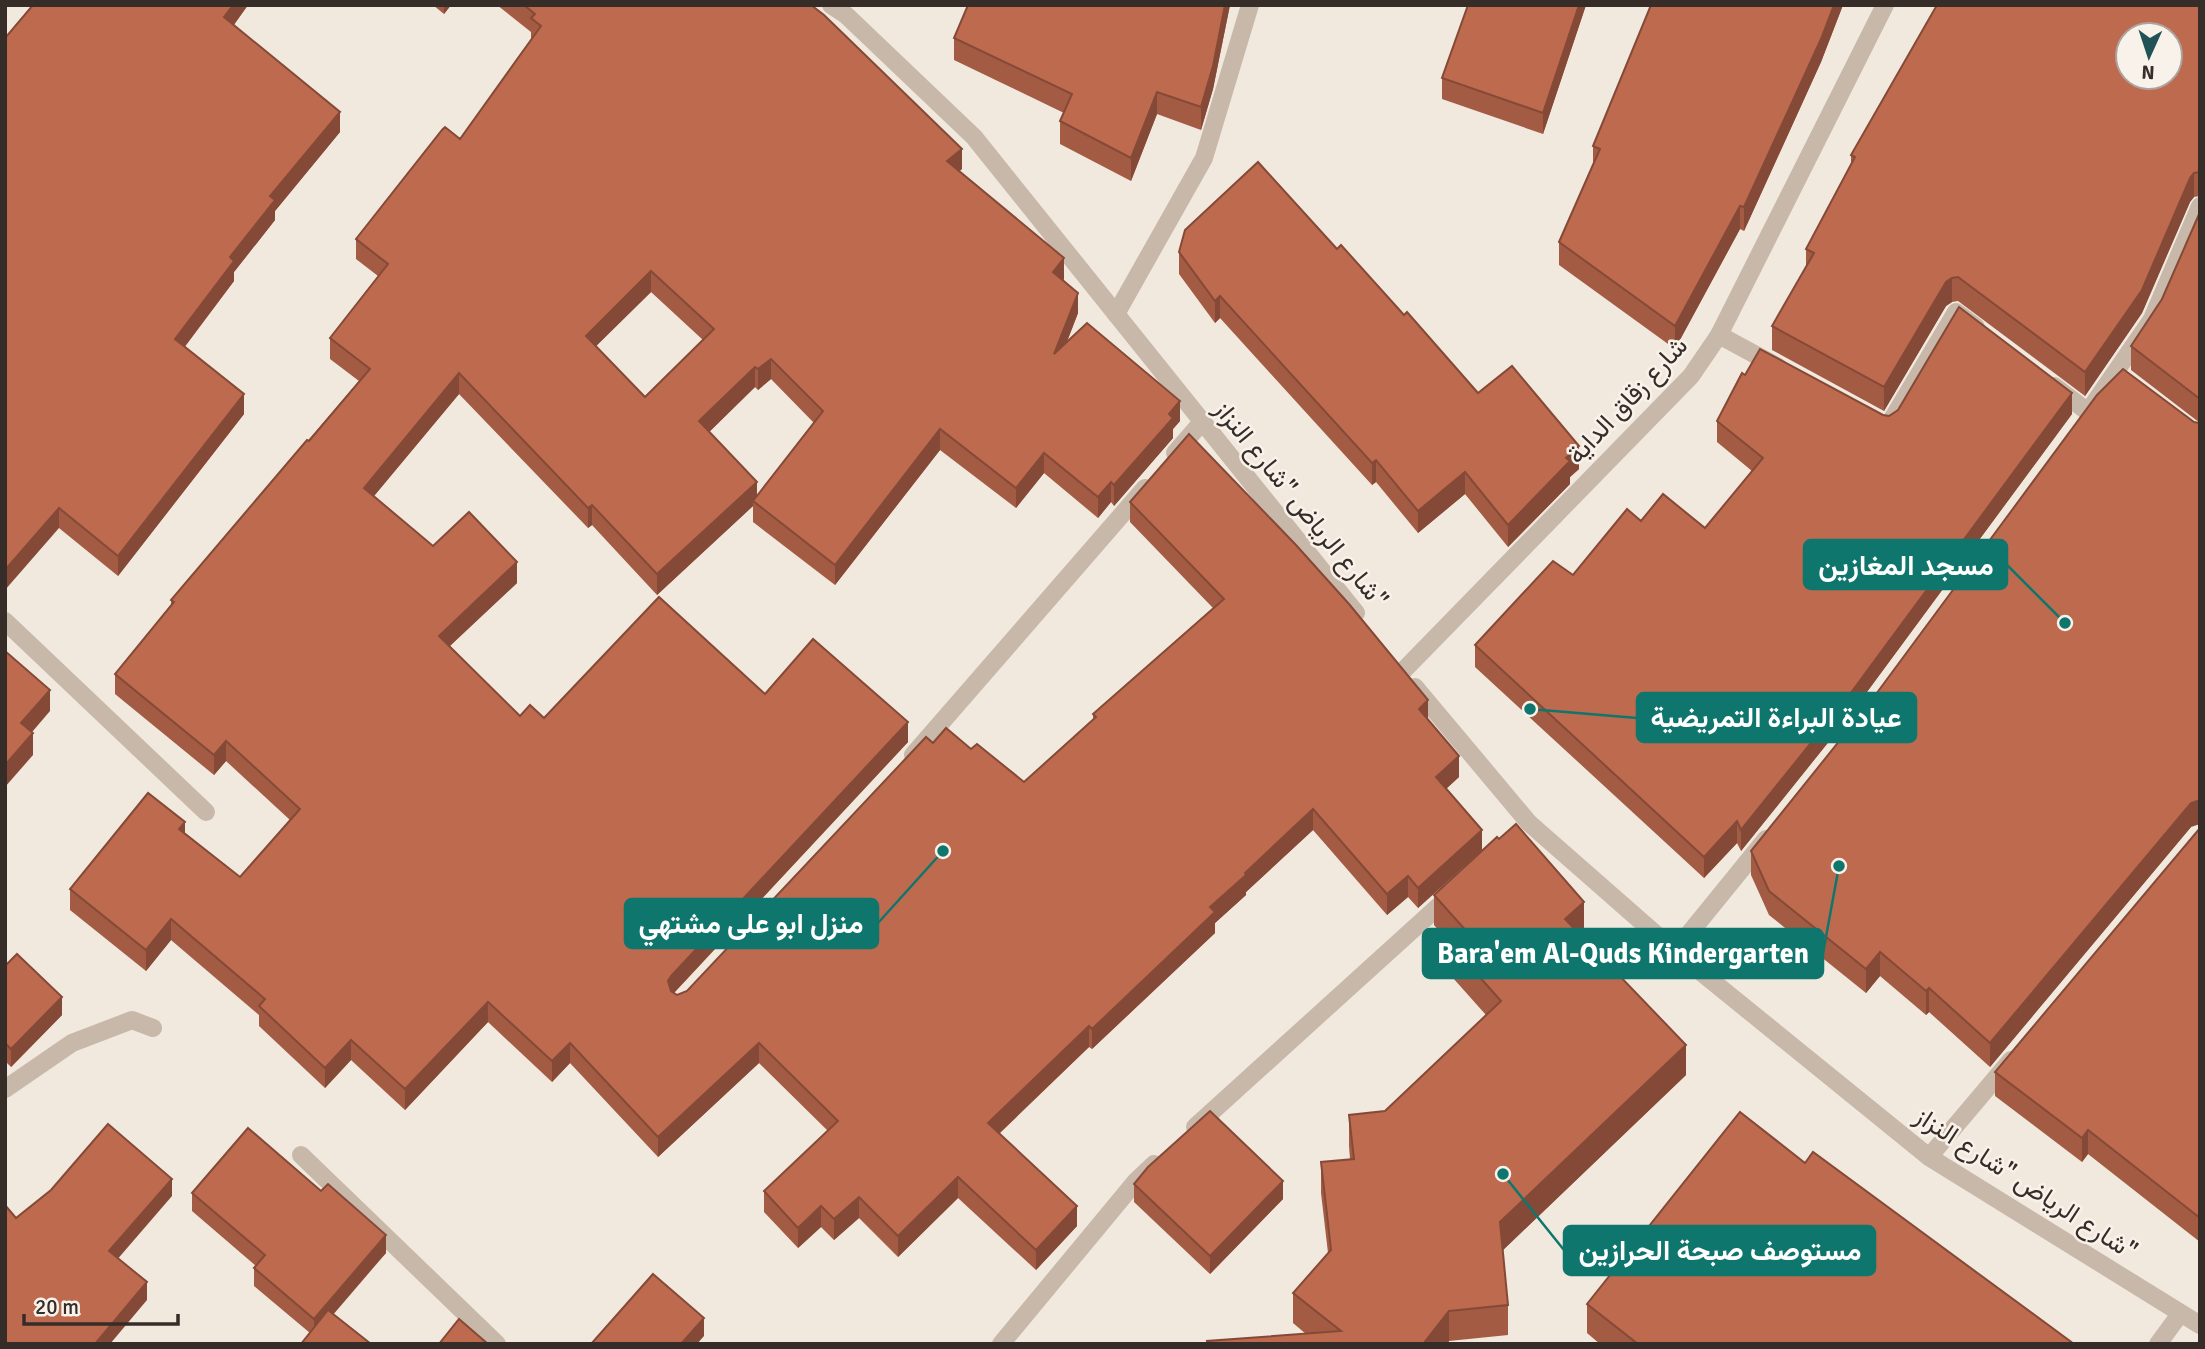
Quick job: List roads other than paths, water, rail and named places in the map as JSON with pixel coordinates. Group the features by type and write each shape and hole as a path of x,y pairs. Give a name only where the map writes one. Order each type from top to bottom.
{"street":[{"name":"شارع الرياض \"شارع النزاز\"","path":"831,5 846,15 974,137 1366,627"},
{"path":"1116,314 1204,158 1250,5"},
{"name":"شارع زقاق الداية","path":"1402,672 1691,376 1719,335 1885,5"},
{"path":"2084,417 2152,319 2200,206"},
{"path":"1864,413 1888,426 1956,312 1989,337"},
{"path":"1719,335 1791,374"},
{"path":"2044,378 2084,417"},
{"path":"2084,417 2122,378 2133,386"},
{"path":"897,773 1202,422"},
{"path":"5,621 206,812"},
{"name":"شارع الرياض \"شارع النزاز\"","path":"1389,656 1524,828 1929,1157 2200,1325"},
{"path":"1675,951 1779,822"},
{"path":"1001,1343 1136,1181 1467,880"},
{"path":"5,1089 72,1043 132,1020 153,1028"},
{"path":"1929,1157 2025,1043"},
{"path":"301,1155 497,1344"},
{"path":"2158,1344 2180,1314"}],"place":[{"name":"مسجد المغازين","path":"2065,623"},
{"name":"عيادة البراءة التمريضية","path":"1530,709"},
{"name":"منزل ابو على مشتهي","path":"943,851"},
{"name":"Bara'em Al-Quds Kindergarten","path":"1839,866"},
{"name":"مستوصف صبحة الحرازين","path":"1503,1174"}]}
